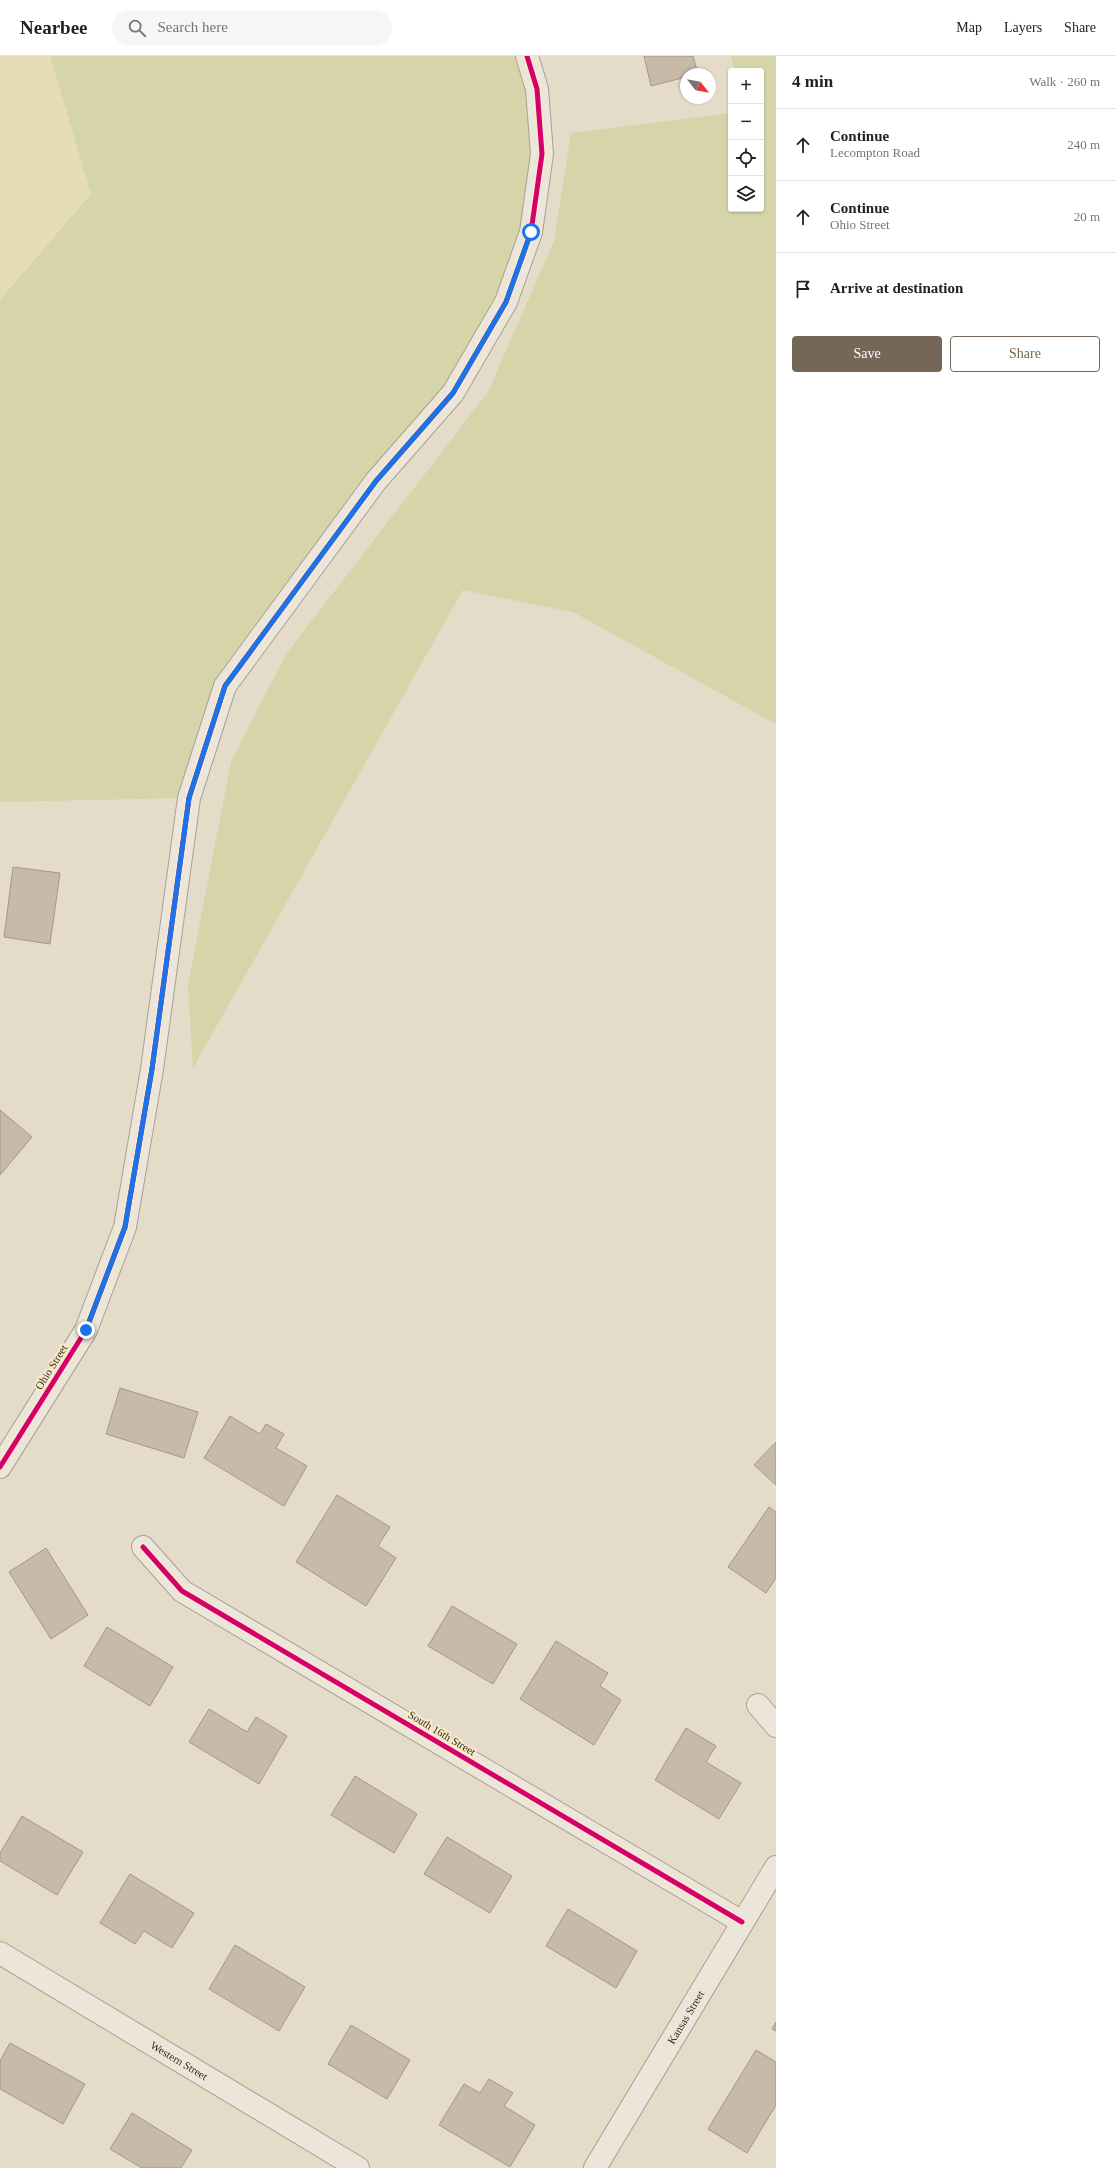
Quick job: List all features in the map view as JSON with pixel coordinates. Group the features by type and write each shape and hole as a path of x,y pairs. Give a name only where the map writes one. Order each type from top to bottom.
{"street":[{"name":"Ohio Street","path":"0,1467 86,1330 125,1227 152,1069 189,798 225,686 376,481 453,393 506,302 531,232 542,154 537,89 527,56"},
{"name":"South 16th Street","path":"143,1547 182,1591 742,1922"},
{"path":"758,1705 776,1726"},
{"name":"Kansas Street","path":"595,2168 776,1867"},
{"name":"Western Street","path":"0,1953 358,2168"}],"shaded area":[{"path":"0,56 50,56 91,194 0,300"}],"green space":[{"path":"50,56 527,56 542,154 506,302 225,686 189,798 0,802 0,300 91,194"},
{"path":"731,56 776,56 776,724 573,612 463,590 193,1068 188,984 231,762 286,654 488,392 554,241 571,133 728,113 728,212 764,212 764,68 734,68"}],"building":[{"path":"644,56 693,56 696,68 680,68 680,79 651,86"},
{"path":"13,867 60,873 50,944 4,937"},
{"path":"0,1110 32,1137 0,1175"},
{"path":"120,1388 198,1412 184,1458 106,1434"},
{"path":"230,1416 260,1434 266,1424 284,1434 276,1448 307,1466 284,1506 204,1458"},
{"path":"776,1442 776,1485 754,1465"},
{"path":"337,1495 390,1527 378,1546 396,1558 366,1606 296,1562"},
{"path":"769,1507 776,1512 776,1578 766,1593 728,1567"},
{"path":"46,1548 88,1615 51,1639 9,1572"},
{"path":"452,1606 517,1644 493,1684 428,1646"},
{"path":"107,1627 173,1667 150,1706 84,1666"},
{"path":"556,1641 608,1673 600,1686 621,1700 594,1745 520,1699"},
{"path":"209,1709 247,1732 256,1717 287,1736 259,1784 189,1742"},
{"path":"686,1728 716,1746 706,1762 741,1783 719,1819 655,1780"},
{"path":"355,1776 417,1814 394,1853 331,1815"},
{"path":"22,1816 83,1852 57,1895 0,1861 0,1853"},
{"path":"447,1837 512,1876 490,1913 424,1874"},
{"path":"130,1874 194,1913 172,1948 144,1931 135,1944 100,1923"},
{"path":"568,1909 637,1951 616,1988 546,1946"},
{"path":"235,1945 305,1987 279,2031 209,1989"},
{"path":"776,2022 776,2031 772,2029"},
{"path":"351,2025 410,2060 387,2099 328,2064"},
{"path":"10,2043 85,2084 63,2124 0,2089 0,2061"},
{"path":"756,2050 776,2062 776,2105 747,2153 708,2129"},
{"path":"489,2079 513,2093 504,2106 535,2125 510,2167 439,2125 464,2084 480,2093"},
{"path":"132,2113 192,2150 181,2168 142,2168 110,2149"}],"cycle path":[{"path":"0,1467 86,1330 125,1227 152,1069 189,798 225,686 376,481 453,393 506,302 531,232 542,154 537,89 527,56"},
{"path":"143,1547 182,1591 742,1922"}],"route":[{"path":"86,1330 125,1227 152,1069 189,798 225,686 287,599 376,481 453,393 506,302 531,232"}]}
